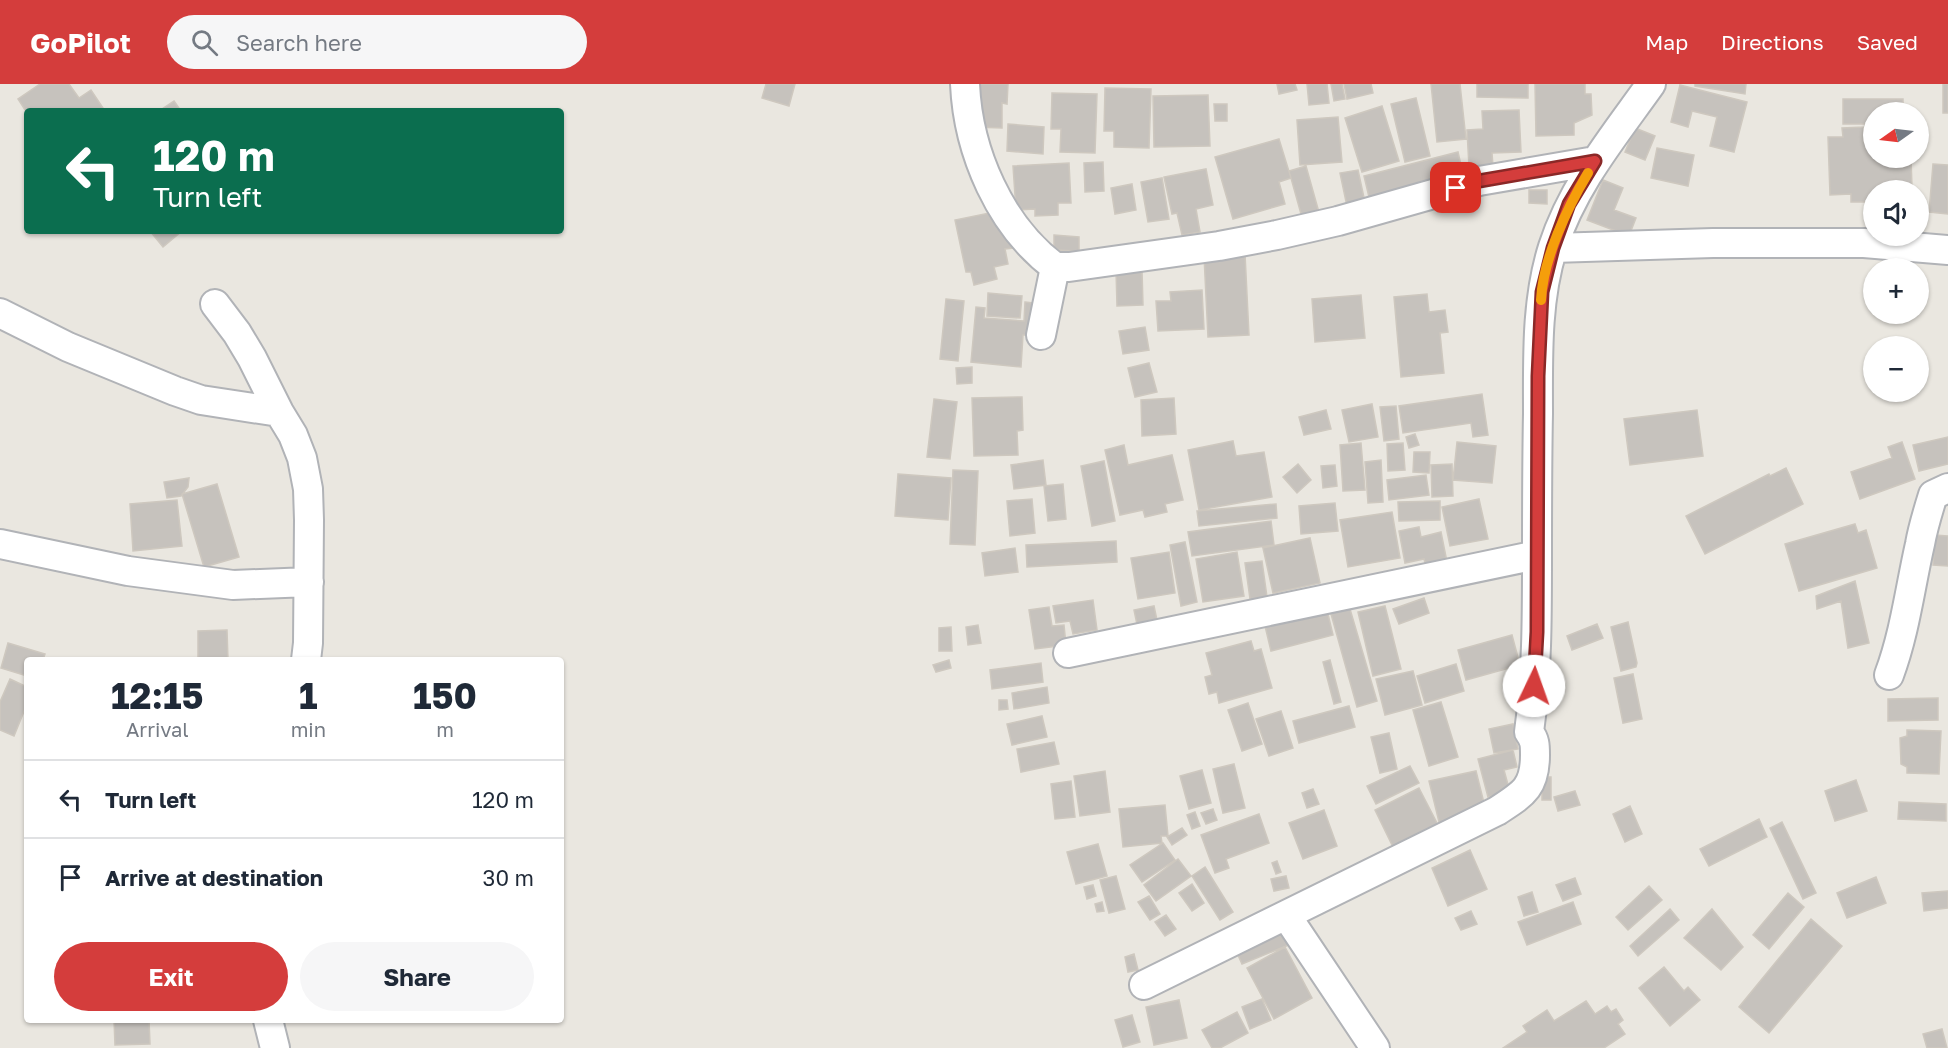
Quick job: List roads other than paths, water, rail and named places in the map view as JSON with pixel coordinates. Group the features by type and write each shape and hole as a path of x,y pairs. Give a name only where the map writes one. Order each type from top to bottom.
{"street":[{"path":"964,84 971,137 992,189 1027,241 1055,267 1093,264 1243,242 1338,221 1479,181 1595,161"},
{"path":"1144,985 1497,811 1518,797 1531,783 1535,760 1535,740 1529,732 1537,632 1538,376 1542,292 1553,248 1569,204 1595,161 1651,84"},
{"path":"1553,248 1713,243 1864,243 1948,250"},
{"path":"1041,335 1055,267"},
{"path":"215,304 252,358 303,458 308,500 309,582 306,657"},
{"path":"0,314 68,347 193,397 279,412"},
{"path":"1889,675 1899,647 1920,543 1933,495 1948,488"},
{"path":"0,544 128,571 233,585 309,582"},
{"path":"1068,653 1537,555"},
{"path":"1286,915 1375,1048"},
{"path":"269,1023 275,1048"}]}
